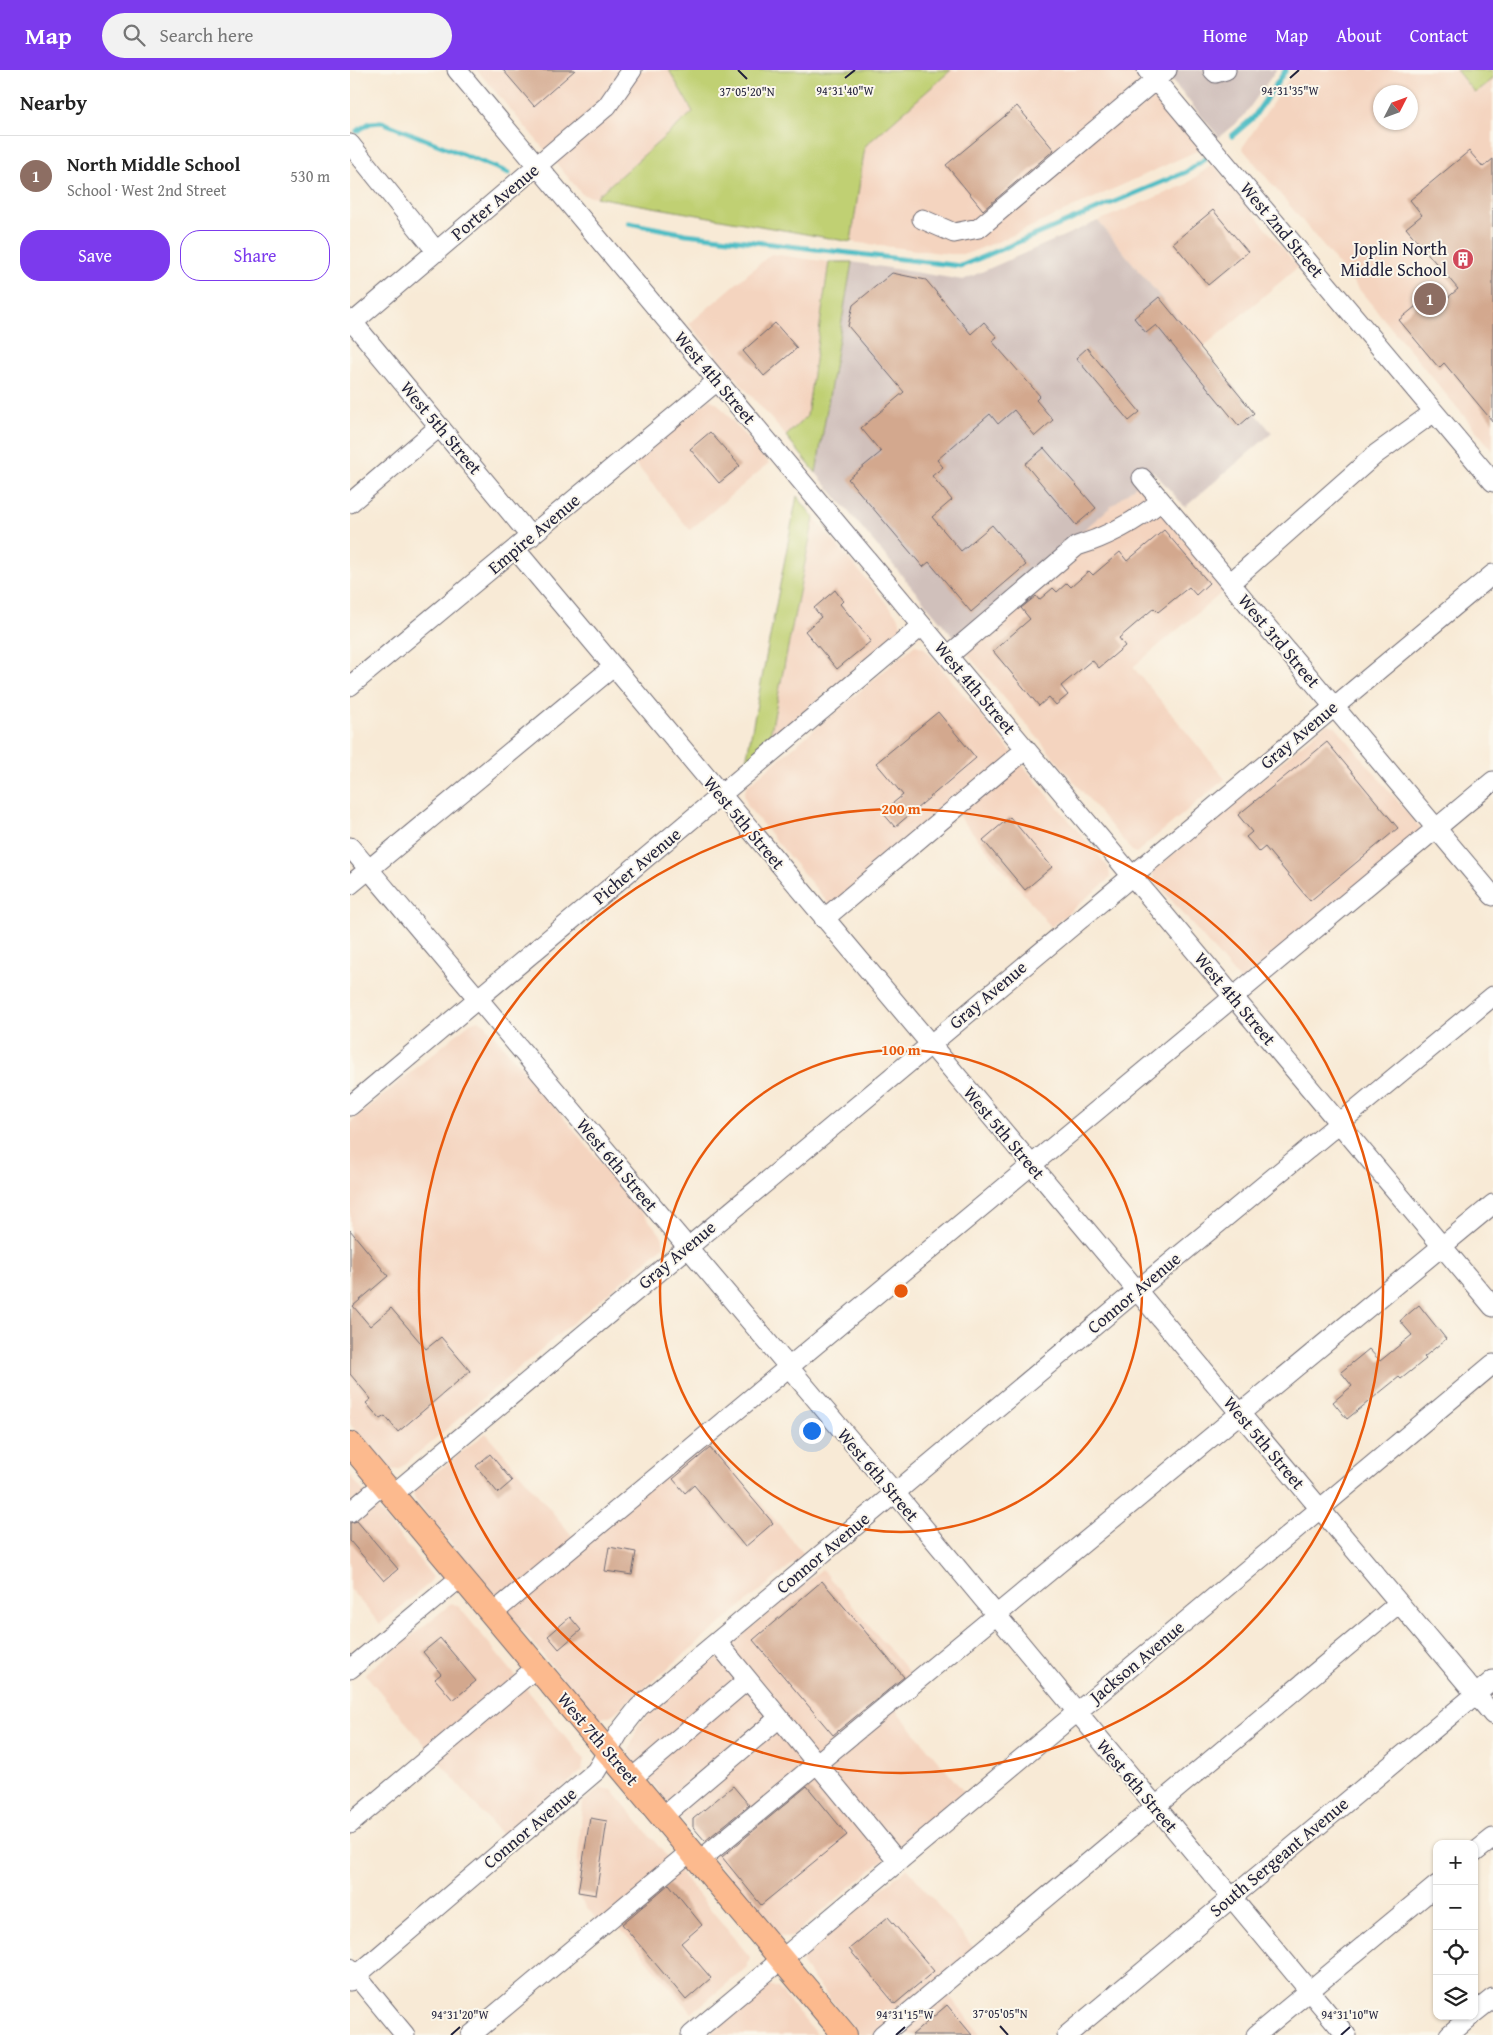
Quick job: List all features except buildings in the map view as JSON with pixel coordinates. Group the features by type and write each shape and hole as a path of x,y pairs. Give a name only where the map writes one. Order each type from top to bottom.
{"main road":[{"name":"West 7th Street","path":"350,1444 844,2035"}],"street":[{"name":"West 4th Street","path":"456,70 1493,1307"},
{"name":"Porter Avenue","path":"351,322 437,252 607,106 632,70"},
{"path":"1213,70 1216,73 1226,70"},
{"path":"922,219 954,233 979,228 1157,73"},
{"name":"West 2nd Street","path":"1157,73 1493,482"},
{"path":"350,144 437,252"},
{"name":"West 5th Street","path":"351,322 531,537"},
{"name":"Empire Avenue","path":"350,686 516,550 717,381"},
{"path":"1230,583 1376,454 1434,412"},
{"path":"350,503 439,427"},
{"name":"West 3rd Street","path":"1142,478 1493,896"},
{"path":"948,656 1077,546 1104,538 1141,517 1161,501"},
{"name":"West 5th Street","path":"516,550 1135,1291 1493,1715"},
{"name":"Gray Avenue","path":"350,1512 388,1489 686,1246 1493,574"},
{"name":"Picher Avenue","path":"350,1106 722,796 922,626"},
{"path":"350,885 613,667"},
{"path":"824,919 1026,749"},
{"path":"492,1614 1493,781"},
{"name":"West 6th Street","path":"350,847 476,1000 894,1493 995,1617 1346,2035"},
{"name":"Connor Avenue","path":"352,1975 594,1774 609,1752 620,1730 639,1707 1135,1291 1493,996"},
{"path":"471,2035 695,1856 818,1763 1493,1204"},
{"name":"Jackson Avenue","path":"691,2035 1493,1364"},
{"path":"350,1669 461,1577"},
{"path":"891,2032 1154,1806 1399,1603"},
{"path":"717,1642 898,1862"},
{"path":"350,1824 537,1667"},
{"path":"631,1778 747,1680"},
{"name":"South Sergeant Avenue","path":"1067,2035 1230,1897 1493,1680"},
{"path":"662,1817 780,1718"},
{"path":"1478,1851 1493,1838"},
{"path":"1256,2035 1433,1888"},
{"path":"352,1975 405,2035"},
{"path":"1478,2010 1493,1998"},
{"path":"1448,2035 1466,2020"}],"shaded area":[{"path":"477,70 669,70 693,112 596,197 583,195"},
{"path":"951,70 1136,70 1201,149 1002,240 966,254 950,254 851,242 865,146"},
{"path":"1163,70 1276,70 1243,117 1219,137"},
{"path":"1295,70 1493,70 1493,451 1242,148"},
{"path":"1213,164 1298,267 1202,348 1098,221 1185,185"},
{"path":"1098,221 1272,433 1185,507 1153,471 955,639 816,473 852,262 963,280"},
{"path":"771,254 829,262 807,416 786,436 689,324"},
{"path":"710,399 718,404 769,463 690,530 634,462"},
{"path":"1137,483 1225,590 1133,667 1225,779 1136,853 1132,851 955,639"},
{"path":"814,518 899,618 901,626 899,631 769,741"},
{"path":"915,645 923,647 927,651 1109,868 1110,877 1107,881 1051,927 958,815 838,915 748,807 744,794 747,786"},
{"path":"1329,724 1336,727 1431,841 1249,991 1155,881 1152,872 1325,725"},
{"path":"478,1020 485,1024 662,1236 664,1246 399,1469 394,1470 386,1467 350,1424 350,1123 470,1023"},
{"path":"486,1433 575,1539 701,1433 804,1554 612,1715 599,1719 594,1717 415,1500 413,1493 415,1489"},
{"path":"350,1475 433,1577 430,1583 380,1624 350,1589"},
{"path":"822,1569 922,1688 896,1710 964,1792 792,1936 782,1937 777,1935 633,1760 629,1751 638,1726 654,1707"},
{"path":"452,1603 459,1607 584,1759 582,1771 503,1837 365,1674"},
{"path":"601,1788 612,1790 750,1957 747,1967 692,2013 615,1922 605,1930 575,1892 583,1802"},
{"path":"907,1868 981,1957 943,1988 981,2035 859,2035 803,1966 802,1957 804,1953"},
{"path":"769,1985 778,1988 817,2035 709,2035"}],"green space":[{"path":"669,70 951,70 865,146 851,242 596,197 693,112"},
{"path":"1456,70 1493,70 1493,79 1475,93"},
{"path":"829,262 852,262 816,473 786,436 807,416"},
{"path":"797,496 814,518 769,741 746,761"}],"waterway":[{"path":"1232,136 1253,118 1286,70"},
{"path":"357,131 370,123 382,122 509,173"},
{"path":"629,223 686,234 961,266 1186,172 1205,159"}],"place":[{"name":"Joplin North Middle School","path":"1463,259"},
{"name":"North Middle School","path":"1430,299"}]}
